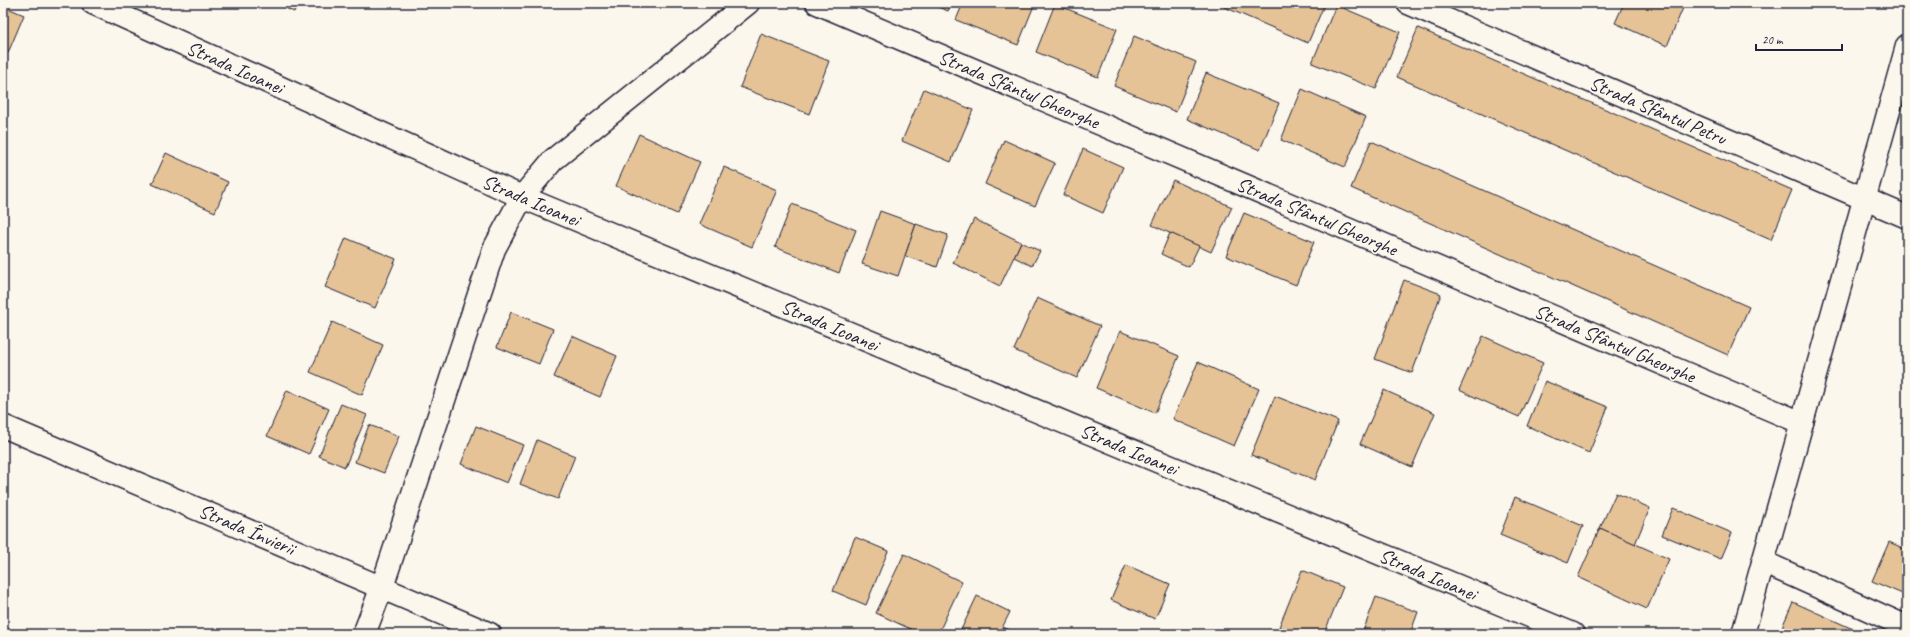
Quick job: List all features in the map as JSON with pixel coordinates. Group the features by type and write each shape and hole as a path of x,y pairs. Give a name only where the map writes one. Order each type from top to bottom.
{"street":[{"name":"Strada Icoanei","path":"93,3 522,197 1573,634"},
{"path":"364,634 382,586 494,249 522,197 553,160 748,3"},
{"name":"Strada Sfântul Petru","path":"1408,3 1864,200 1907,217"},
{"name":"Strada Sfântul Gheorghe","path":"828,5 1802,423"},
{"path":"1743,634 1907,46"},
{"name":"Strada Învierii","path":"3,426 382,586 490,634"},
{"path":"1763,562 1907,627"}],"building":[{"path":"275,3 298,3 294,12"},
{"path":"928,3 952,3 948,11"},
{"path":"963,3 1035,3 1018,45 956,20"},
{"path":"1215,3 1325,3 1308,43"},
{"path":"1624,3 1685,3 1667,46 1615,23"},
{"path":"1055,4 1117,29 1098,77 1036,52"},
{"path":"1336,5 1400,32 1376,89 1312,63"},
{"path":"3,6 24,15 8,53 3,51"},
{"path":"1418,28 1792,190 1771,240 1397,77"},
{"path":"761,34 829,61 809,114 740,87"},
{"path":"1134,36 1196,62 1176,112 1114,86"},
{"path":"1206,73 1279,103 1260,150 1187,119"},
{"path":"924,89 973,110 951,162 902,141"},
{"path":"1302,89 1366,117 1345,167 1281,140"},
{"path":"639,134 700,162 677,214 616,186"},
{"path":"1004,140 1055,163 1035,206 985,184"},
{"path":"1371,141 1749,307 1728,355 1351,188"},
{"path":"1083,149 1123,167 1103,213 1063,195"},
{"path":"166,153 228,182 215,212 152,184"},
{"path":"724,167 777,190 752,247 699,224"},
{"path":"1173,180 1232,207 1211,252 1152,225"},
{"path":"792,204 856,230 839,273 775,247"},
{"path":"880,211 916,224 898,276 862,264"},
{"path":"1244,213 1314,242 1296,285 1226,256"},
{"path":"974,219 1021,242 1000,286 953,263"},
{"path":"916,224 948,235 937,267 905,256"},
{"path":"1170,233 1199,246 1189,267 1161,254"},
{"path":"346,238 396,259 375,308 325,287"},
{"path":"1021,242 1040,251 1032,266 1014,257"},
{"path":"1404,280 1441,294 1412,373 1375,359"},
{"path":"1037,298 1100,326 1077,378 1014,350"},
{"path":"511,312 553,329 539,364 497,347"},
{"path":"332,322 383,345 362,395 310,372"},
{"path":"1120,331 1179,356 1155,413 1096,388"},
{"path":"572,336 617,356 600,397 554,377"},
{"path":"1483,336 1543,363 1519,417 1459,390"},
{"path":"1198,362 1259,389 1234,446 1173,419"},
{"path":"1545,381 1608,407 1589,453 1527,426"},
{"path":"287,390 329,409 309,454 267,436"},
{"path":"1384,390 1435,413 1412,467 1360,444"},
{"path":"1275,396 1338,421 1315,480 1251,455"},
{"path":"341,404 367,415 345,467 319,456"},
{"path":"369,425 399,436 384,473 355,462"},
{"path":"476,426 523,445 507,483 461,464"},
{"path":"537,440 575,456 558,499 520,484"},
{"path":"1616,493 1650,508 1635,544 1600,528"},
{"path":"1515,497 1583,526 1568,563 1500,535"},
{"path":"1673,508 1732,533 1721,559 1662,535"},
{"path":"1600,528 1669,559 1647,609 1578,577"},
{"path":"855,537 888,551 866,605 833,591"},
{"path":"1889,542 1907,550 1907,596 1872,581"},
{"path":"904,554 962,582 938,634 921,634 876,613"},
{"path":"1126,565 1170,584 1155,619 1111,600"},
{"path":"1302,570 1343,587 1324,634 1296,634 1279,627"},
{"path":"977,596 1010,612 999,634 959,634"},
{"path":"1376,597 1418,612 1410,634 1362,634"},
{"path":"1793,602 1864,634 1779,634"},
{"path":"1003,627 1018,634 999,634"}]}
